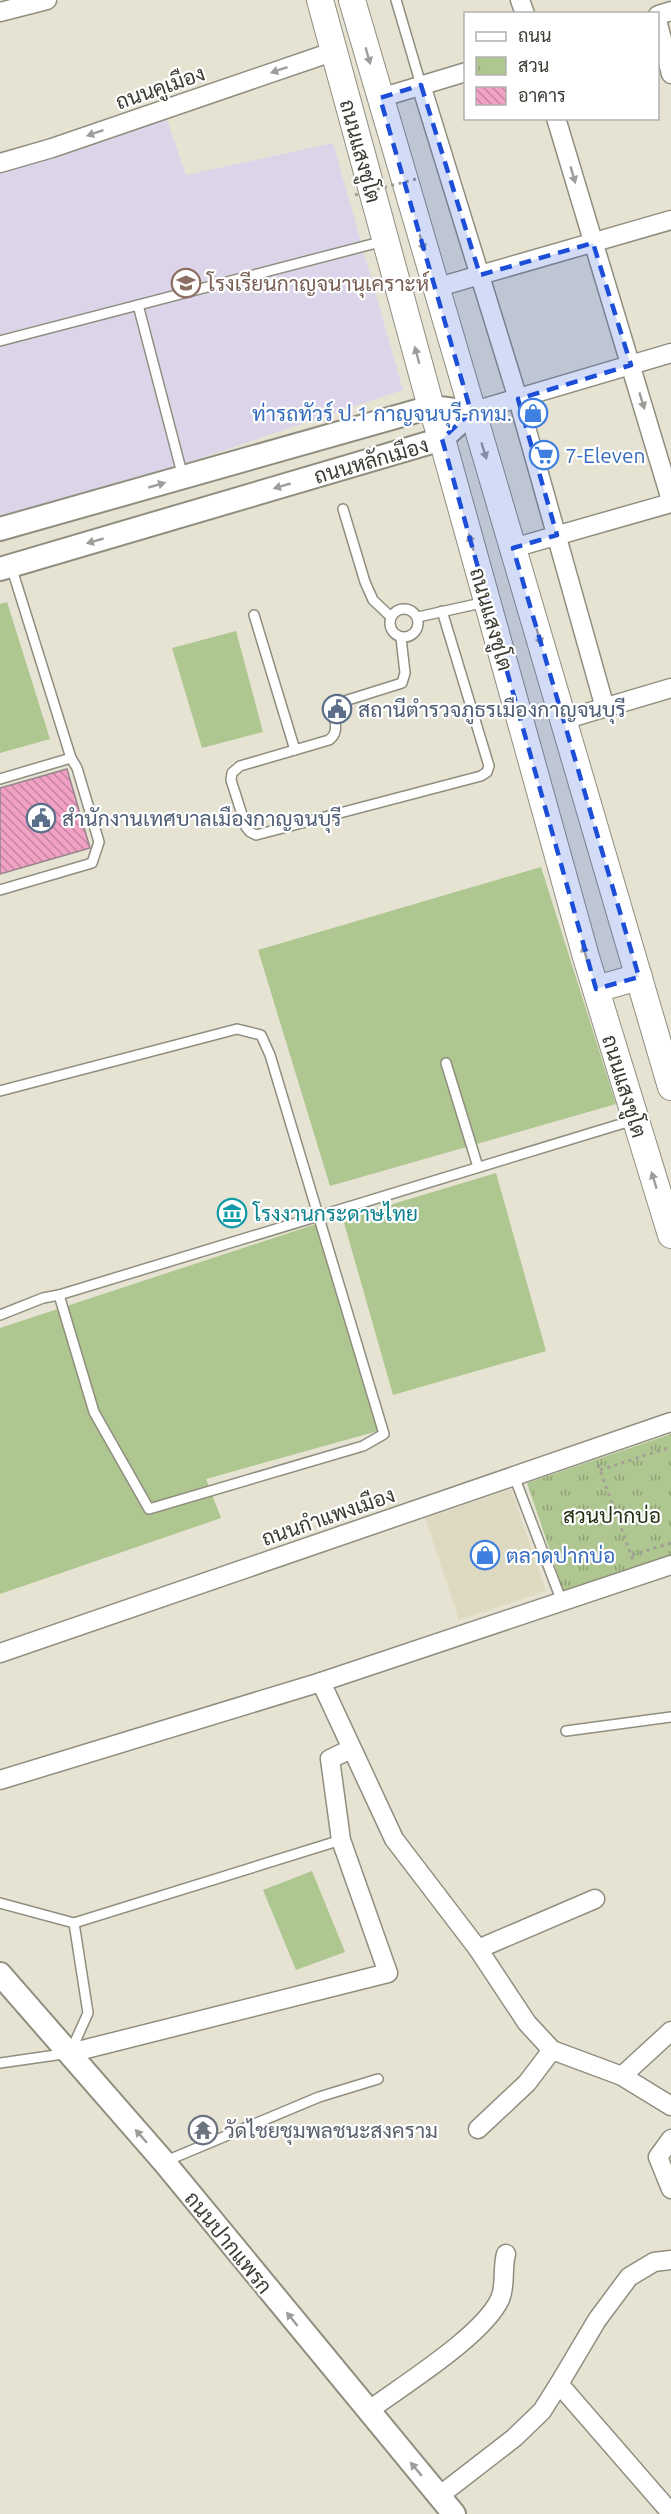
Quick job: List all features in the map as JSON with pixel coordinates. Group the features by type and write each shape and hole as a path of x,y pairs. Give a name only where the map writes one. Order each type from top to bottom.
{"main road":[{"name":"ถนนแสงชูโต","path":"320,0 431,406 596,989 671,1235"},
{"name":"ถนนแสงชูโต","path":"352,0 471,412 671,1087"},
{"path":"529,753 566,730"},
{"path":"596,989 639,977"}],"street":[{"path":"0,12 47,0"},
{"path":"659,31 671,74"},
{"name":"ถนนคูเมือง","path":"0,163 52,148 334,51"},
{"path":"380,98 464,72"},
{"path":"421,85 518,399 605,708"},
{"path":"513,548 671,501 557,120"},
{"path":"435,288 671,220"},
{"path":"471,412 671,353"},
{"name":"ถนนหลักเมือง","path":"0,530 431,406 471,412"},
{"name":"ถนนหลักเมือง","path":"5,567 442,439 471,412"},
{"path":"566,730 605,708 671,688"},
{"name":"ถนนกำแพงเมือง","path":"0,1653 671,1422"},
{"path":"0,1780 321,1682 671,1565"},
{"path":"321,1682 394,1839 478,1949 527,2023 552,2050 622,2076 671,2106"},
{"path":"70,2053 388,1972 341,1840 330,1759 351,1749"},
{"path":"478,1949 595,1899"},
{"name":"ถนนปากแพรก","path":"0,1974 164,2162 454,2514"},
{"path":"622,2076 671,2031"},
{"path":"478,2129 527,2083 552,2050"},
{"path":"671,2139 658,2157 671,2189"},
{"path":"368,2411 480,2328 501,2297 503,2264 506,2254"},
{"path":"439,2496 514,2438 542,2410 597,2320 629,2277 654,2262 671,2260"},
{"path":"559,2384 671,2513"}],"lane":[{"path":"396,0 421,85"},
{"path":"0,341 386,241"},
{"path":"138,306 183,477"},
{"path":"343,509 365,582 373,600 391,617"},
{"path":"0,890 92,863 99,842 77,768 71,758 5,567"},
{"path":"418,616 487,601"},
{"path":"404,608 418,616 419,625 416,633 409,638 401,638 390,626 391,617 396,611 404,608"},
{"path":"401,638 405,673 402,683 339,702 333,708 336,723 334,736 329,740 240,766 232,773 231,780 246,827 250,832 256,835 481,776 487,772 489,766 442,611"},
{"path":"255,615 295,750"},
{"path":"0,779 71,758"},
{"path":"0,1092 237,1029 261,1035 270,1055 320,1216 384,1434 363,1446 149,1509 94,1412 59,1295"},
{"path":"446,1063 478,1167"},
{"path":"0,1314 43,1298 635,1119"},
{"path":"514,1476 562,1602"},
{"path":"566,1731 671,1717"},
{"path":"0,1903 74,1923 341,1840"},
{"path":"0,2063 70,2053 88,2013 74,1923"},
{"path":"164,2162 319,2097 378,2079"}],"path":[{"path":"355,195 420,178"},
{"path":"600,1470 671,1448"},
{"path":"592,1449 639,1576"},
{"path":"632,1556 671,1543"}],"highlighted area":[{"path":"421,85 480,275 593,243 631,365 518,399 557,535 513,548 639,977 596,989 442,439 471,412 380,98"}],"shaded area":[{"name":"โรงเรียนกาญจนานุเคราะห์","path":"166,117 186,175 333,143 403,390 156,473 0,520 0,167"},
{"name":"ตลาดปากบ่อ","path":"511,1489 546,1591 459,1620 425,1518"}],"green space":[{"path":"7,602 50,739 0,753 0,604"},
{"path":"236,631 263,732 202,748 172,648"},
{"path":"541,867 616,1104 330,1186 258,950"},
{"path":"496,1173 546,1351 393,1395 343,1219"},
{"path":"316,1224 378,1431 206,1479 221,1518 0,1594 0,1328"},
{"name":"สวนปากบ่อ","path":"671,1434 671,1555 564,1592 527,1483"},
{"path":"312,1871 345,1952 296,1970 263,1890"}],"building":[{"name":"สำนักงานเทศบาลเมืองกาญจนบุรี","path":"67,769 90,848 0,874 0,788"}],"place":[{"name":"โรงเรียนกาญจนานุเคราะห์","path":"186,283"},
{"name":"ท่ารถทัวร์ ป.1 กาญจนบุรี-กทม.","path":"533,413"},
{"name":"7-Eleven","path":"544,455"},
{"name":"สถานีตำรวจภูธรเมืองกาญจนบุรี","path":"337,709"},
{"name":"สำนักงานเทศบาลเมืองกาญจนบุรี","path":"41,818"},
{"name":"โรงงานกระดาษไทย","path":"232,1213"},
{"name":"ตลาดปากบ่อ","path":"485,1555"},
{"name":"วัดไชยชุมพลชนะสงคราม","path":"203,2130"}]}
